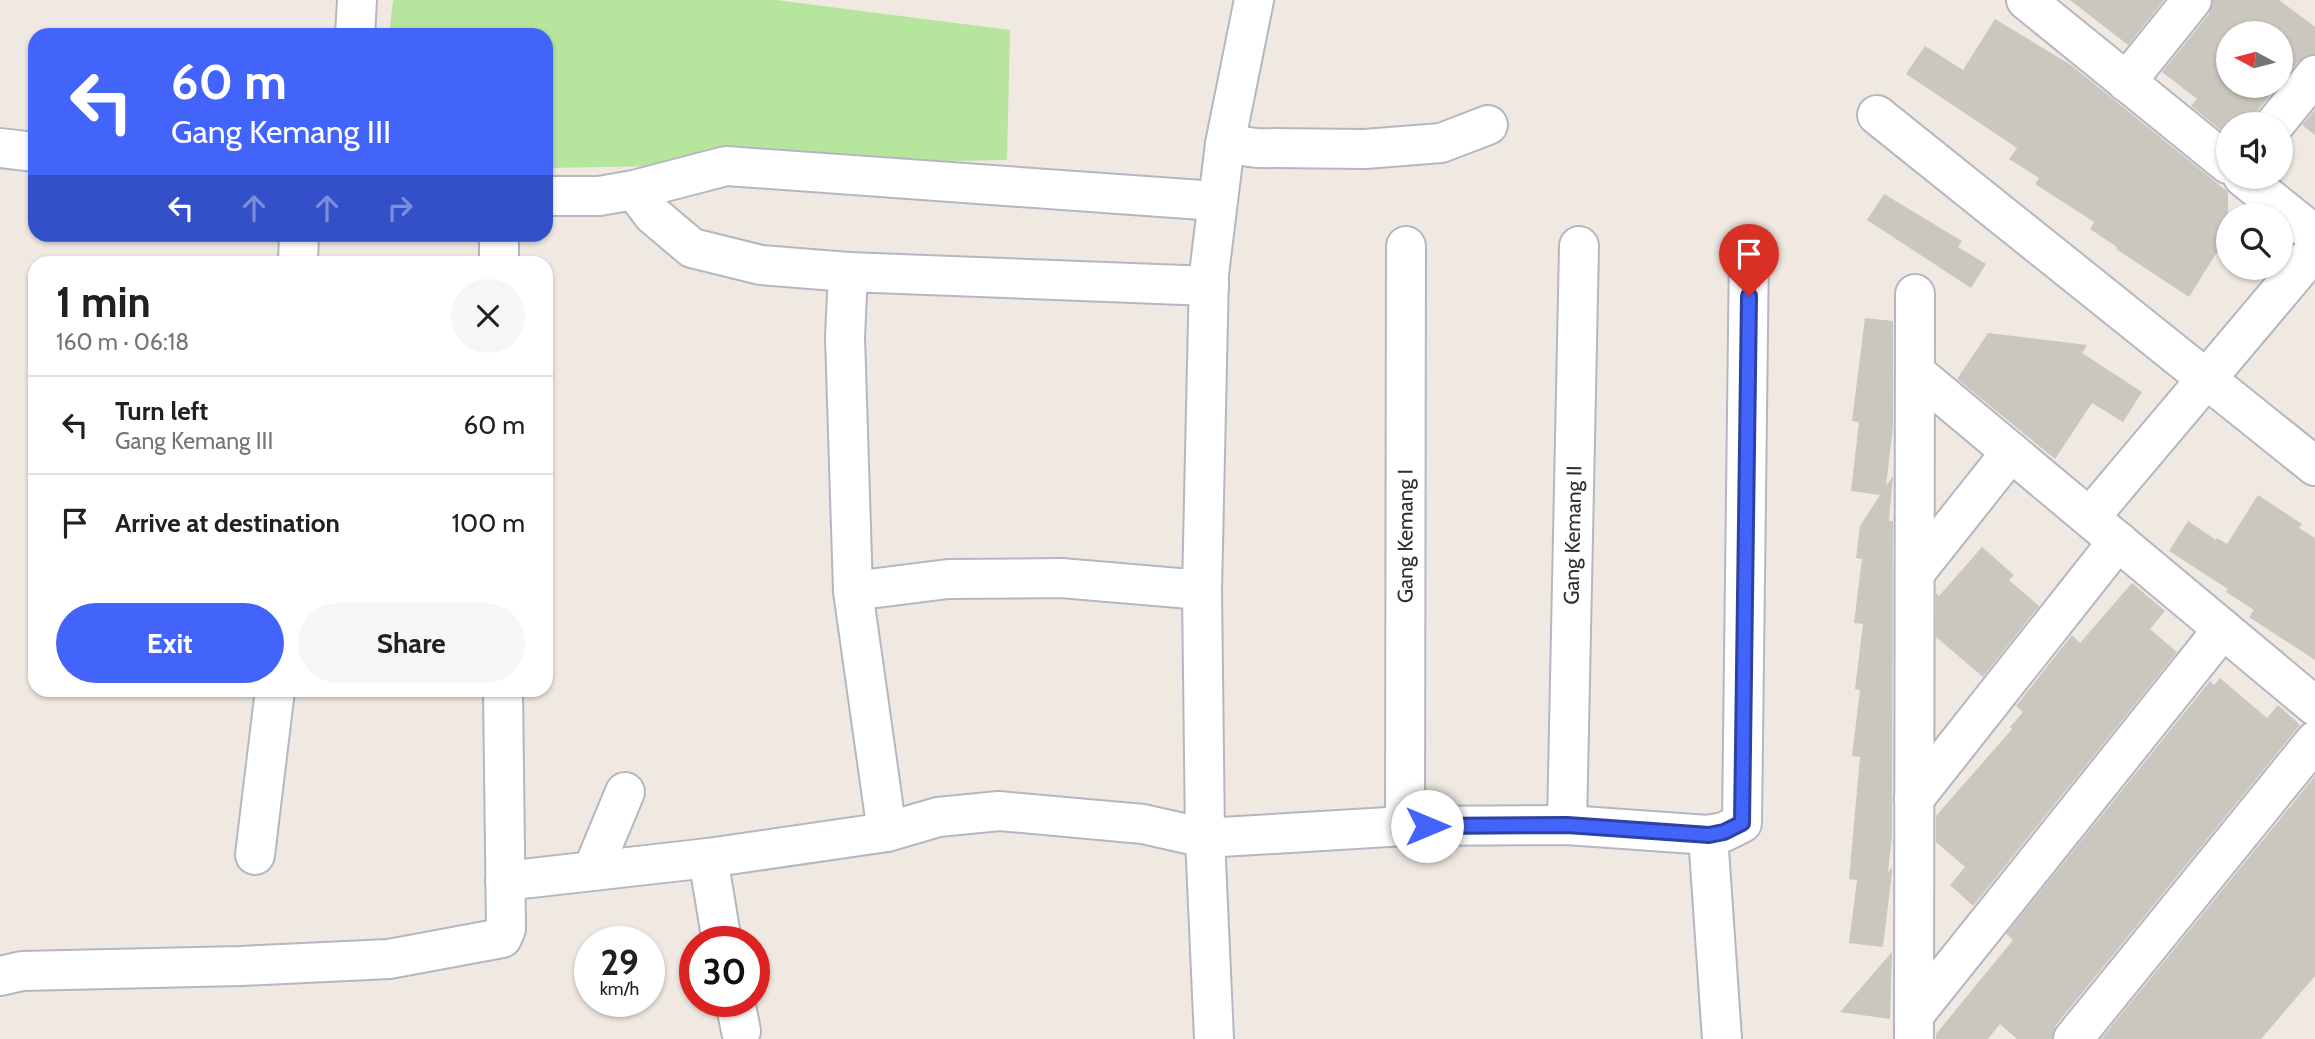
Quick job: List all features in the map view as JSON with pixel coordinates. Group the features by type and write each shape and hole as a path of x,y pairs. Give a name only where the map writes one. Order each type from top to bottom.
{"street":[{"path":"355,28 357,0"},
{"path":"1214,1039 1205,838 1202,590 1209,286 1216,201 1254,0"},
{"path":"2026,0 2216,154"},
{"path":"2126,82 2192,0"},
{"path":"2285,112 2315,75"},
{"path":"1877,115 2315,466"},
{"path":"1225,144 1257,148 1365,149 1441,143 1488,125"},
{"path":"553,196 599,196 634,190 726,166 738,166 1216,201"},
{"path":"2258,189 2315,235"},
{"path":"634,190 653,215 692,248 761,265 848,272 1209,286"},
{"name":"Gang Kemang I","path":"1405,826 1406,246"},
{"name":"Gang Kemang II","path":"1567,825 1579,246"},
{"path":"1723,1039 1725,829 1749,249"},
{"path":"1914,799 2104,529 2206,377 2315,250"},
{"path":"848,272 845,337 853,591 887,832"},
{"path":"1914,1027 1915,294"},
{"path":"1915,372 2315,706"},
{"path":"1915,573 2011,452"},
{"path":"853,591 948,579 1061,578 1202,590"},
{"path":"1914,1027 2223,629"},
{"path":"254,855 274,697"},
{"path":"0,976 22,971 241,966 389,958 502,938 506,929 503,697"},
{"path":"2073,1039 2315,741"},
{"path":"593,869 625,792"},
{"path":"505,881 708,858 887,832 939,817 999,811 1143,824 1205,838 1405,826 1567,825 1725,829"},
{"path":"708,858 719,926"}],"green space":[{"path":"393,0 776,0 1010,30 1007,160 553,168 553,28 390,28"}],"building":[{"path":"2070,0 2164,0 2128,45"},
{"path":"2213,0 2279,0 2315,27 2315,54 2299,61 2293,68 2293,21 2216,21 2216,98 2268,98 2257,112 2216,112 2216,126 2191,106 2197,99 2162,72 2209,14"},
{"path":"1995,19 2071,65 2216,182 2216,189 2228,192 2228,203 2216,203 2216,254 2189,297 2116,249 2117,247 2090,229 2094,222 2035,184 2039,178 2009,159 2017,148 1906,74 1925,46 1963,70"},
{"path":"2315,110 2315,135 2302,125"},
{"path":"1884,194 1962,241 1958,247 1986,264 1971,288 1867,220"},
{"path":"1865,318 1893,321 1893,427 1886,486 1893,476 1889,521 1893,521 1892,837 1888,872 1892,867 1892,872 1883,947 1849,943 1857,880 1849,879 1860,757 1852,756 1860,690 1855,689 1863,624 1854,623 1862,559 1856,558 1860,526 1880,495 1851,491 1859,422 1852,421"},
{"path":"1988,333 2087,345 2082,353 2142,392 2123,422 2092,403 2055,459 1957,379"},
{"path":"2258,495 2302,524 2299,528 2315,538 2315,660 2249,617 2254,610 2226,592 2228,589 2169,551 2188,521 2216,540 2217,538 2227,544"},
{"path":"1982,547 2014,575 2009,580 2039,606 1983,677 1936,637 1936,593 1939,596"},
{"path":"2132,583 2165,611 2150,629 2177,652 1973,906 1950,885 1965,867 1936,842 1936,816 2012,729 2010,727 2023,712 2016,706 2072,635 2080,643"},
{"path":"2220,678 2267,718 2278,705 2300,725 2056,1025 2052,1039 2017,1039 2000,1024 1988,1039 1936,1039 1936,1034 2013,940 2006,934 2210,681 2214,685"},
{"path":"2315,776 2315,976 2261,1039 2101,1039"},
{"path":"1892,952 1890,1019 1840,1012"}],"route":[{"path":"1427,826 1567,825 1709,835 1724,832 1742,823 1749,296"}]}
